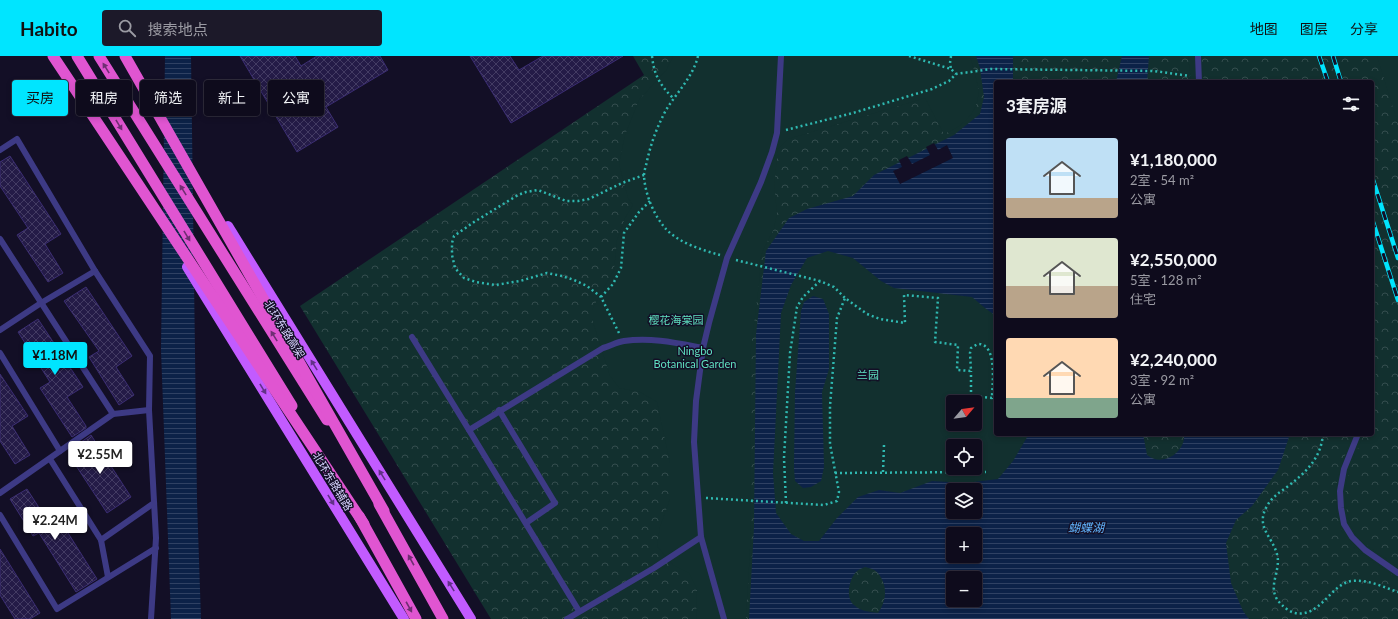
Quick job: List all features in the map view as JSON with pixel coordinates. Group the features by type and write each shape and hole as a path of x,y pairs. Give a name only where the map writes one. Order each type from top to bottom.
{"highway":[{"path":"54,56 364,524"},
{"path":"77,56 364,524 416,619"},
{"name":"北环东路高架","path":"99,56 384,511 443,619"},
{"path":"125,56 384,511"}],"main road":[{"name":"北环东路辅路","path":"54,56 242,356 404,619"},
{"path":"122,56 471,619"}],"lane":[{"path":"724,619 701,537 694,442 696,400 703,348 727,258 761,182 777,133 781,56"},
{"path":"1198,56 1198,80"},
{"path":"0,150 17,139 95,271 150,356 149,410 156,548 151,619"},
{"path":"0,239 113,414"},
{"path":"0,330 41,303 95,271"},
{"path":"412,337 579,611"},
{"path":"468,430 603,348 622,341 648,339 703,348"},
{"path":"0,353 60,451"},
{"path":"0,493 113,414 149,410"},
{"path":"499,410 555,503 526,523"},
{"path":"1357,436 1344,469 1340,491 1344,524 1352,537 1365,550 1398,572"},
{"path":"50,459 101,540 108,577"},
{"path":"101,540 154,503"},
{"path":"0,515 57,609 156,548"},
{"path":"567,619 654,568 701,537"}],"path":[{"path":"652,56 653,66 657,77 663,88 673,98"},
{"path":"698,56 696,65 688,80 673,98 655,133 650,146 644,175 645,186 650,201 656,216 666,230 679,239 701,250 727,258 820,280 834,287 845,298 867,314 880,319 905,323 904,295 938,298 935,342 958,346 957,370 971,371"},
{"path":"909,56 951,69 956,74"},
{"path":"951,56 951,69"},
{"path":"777,133 932,90 949,81 956,74 991,69 1146,71 1198,80"},
{"path":"622,341 601,297 587,286 562,276 546,273 520,281 495,285 476,282 464,278 455,268 452,255 452,243 454,236 490,212 518,195 526,192 538,190 566,201 578,202 589,199 622,183 644,175"},
{"path":"601,297 613,284 621,268 624,233 639,212 650,201"},
{"path":"786,503 784,458 790,353 797,307 803,297 820,280"},
{"path":"698,498 824,505 837,501 839,492 830,444 830,406 837,318 845,298"},
{"path":"981,344 988,349 993,363 992,398 971,396 971,371 971,348 981,344"},
{"path":"1322,436 1319,450 1313,463 1301,476 1274,496 1267,506 1264,514 1266,534 1273,544 1277,554 1278,563 1273,582 1274,592 1278,602 1294,613 1304,613 1313,609 1328,598 1336,589 1350,582 1361,581 1379,584 1398,592"},
{"path":"883,472 884,445"},
{"path":"835,473 986,472"}],"green space":[{"name":"Ningbo Botanical Garden","path":"633,56 1398,56 1398,619 491,619 300,306 644,75"},
{"name":"樱花海棠园","path":"673,56 970,56 978,87 977,103 970,116 958,127 944,134 925,98 788,139 778,149 774,185 777,212 774,229 760,259 759,284 751,348 750,550 746,619 696,619 697,589 689,573 673,565 657,546 660,527 670,499 670,463 657,402 640,392 619,388 610,376 592,319 592,310 614,270 617,240 625,218 633,205 628,198 619,164 625,135 639,100 667,69"},
{"path":"1188,56 1202,56 1204,80 1191,80"},
{"path":"1377,56 1398,56 1398,124"},
{"name":"兰园","path":"828,251 853,258 881,281 894,288 973,297 994,315 994,436 1028,436 1013,461 998,479 965,483 932,481 900,493 879,490 858,497 837,518 819,541 804,541 791,534 776,513 773,473 781,313 791,285 807,258"},
{"path":"1374,360 1376,382 1374,404"},
{"path":"1351,436 1363,436 1349,471 1346,490 1347,514 1354,532 1360,539 1376,552 1398,566 1398,579 1355,549 1342,532 1336,509 1337,480"}],"water":[{"path":"165,56 191,56 191,80 165,80"},
{"name":"蝴蝶湖","path":"976,56 1013,56 1013,80 994,80 994,315 972,297 894,288 881,281 853,258 828,251 807,258 791,285 781,313 773,473 776,513 791,534 804,541 819,541 837,518 858,497 879,490 900,493 932,481 965,483 998,479 1013,461 1028,436 1143,436 1147,455 1152,458 1162,460 1177,453 1183,443 1184,436 1289,436 1278,470 1252,506 1236,520 1226,543 1231,583 1243,611 1249,619 749,619 754,527 756,334 766,251 789,218 807,209 853,196 874,175 954,135 980,114 984,97 980,68","holes":["865,567 876,571 881,577 885,587 885,598 878,613 859,609 851,602 849,593 850,583 854,574"]},
{"path":"1122,56 1149,56 1147,80 1116,80"},
{"path":"164,116 192,116 197,501 201,619 171,619 161,350"},
{"path":"813,296 823,299 829,314 829,369 822,392 824,467 821,481 811,487 803,488 795,481 795,392 801,311 804,302"}],"pier":[{"path":"934,143 938,150 947,145 953,158 900,184 893,171 902,167 899,160 907,156 912,164 930,155 926,147"}],"building":[{"path":"240,56 295,56 301,66 317,56 380,56 388,70 326,107 338,127 297,152 276,116 324,116 324,80 268,80 268,103 260,90 260,80 254,80"},
{"path":"470,56 510,56 519,70 543,56 623,56 511,123"},
{"path":"10,156 61,234 45,244 63,273 48,282 17,235 28,228 0,186 0,162"},
{"path":"86,287 132,356 116,367 134,395 119,405 89,357 99,351 64,301"},
{"path":"38,319 83,387 67,397 86,426 86,428 72,437 40,388 50,382 18,332"},
{"path":"0,374 28,416 12,426 30,455 15,464 0,441"},
{"path":"91,435 131,497 107,513 69,455 79,448 77,445"},
{"path":"27,489 49,523 58,517 97,579 76,592 39,533 33,536 10,499"},
{"path":"0,549 40,613 30,619 15,619 0,595"}],"railway":[{"path":"1319,56 1327,80"},
{"path":"1333,56 1340,80"},
{"path":"1374,183 1398,258"},
{"path":"1374,225 1398,300"}]}
